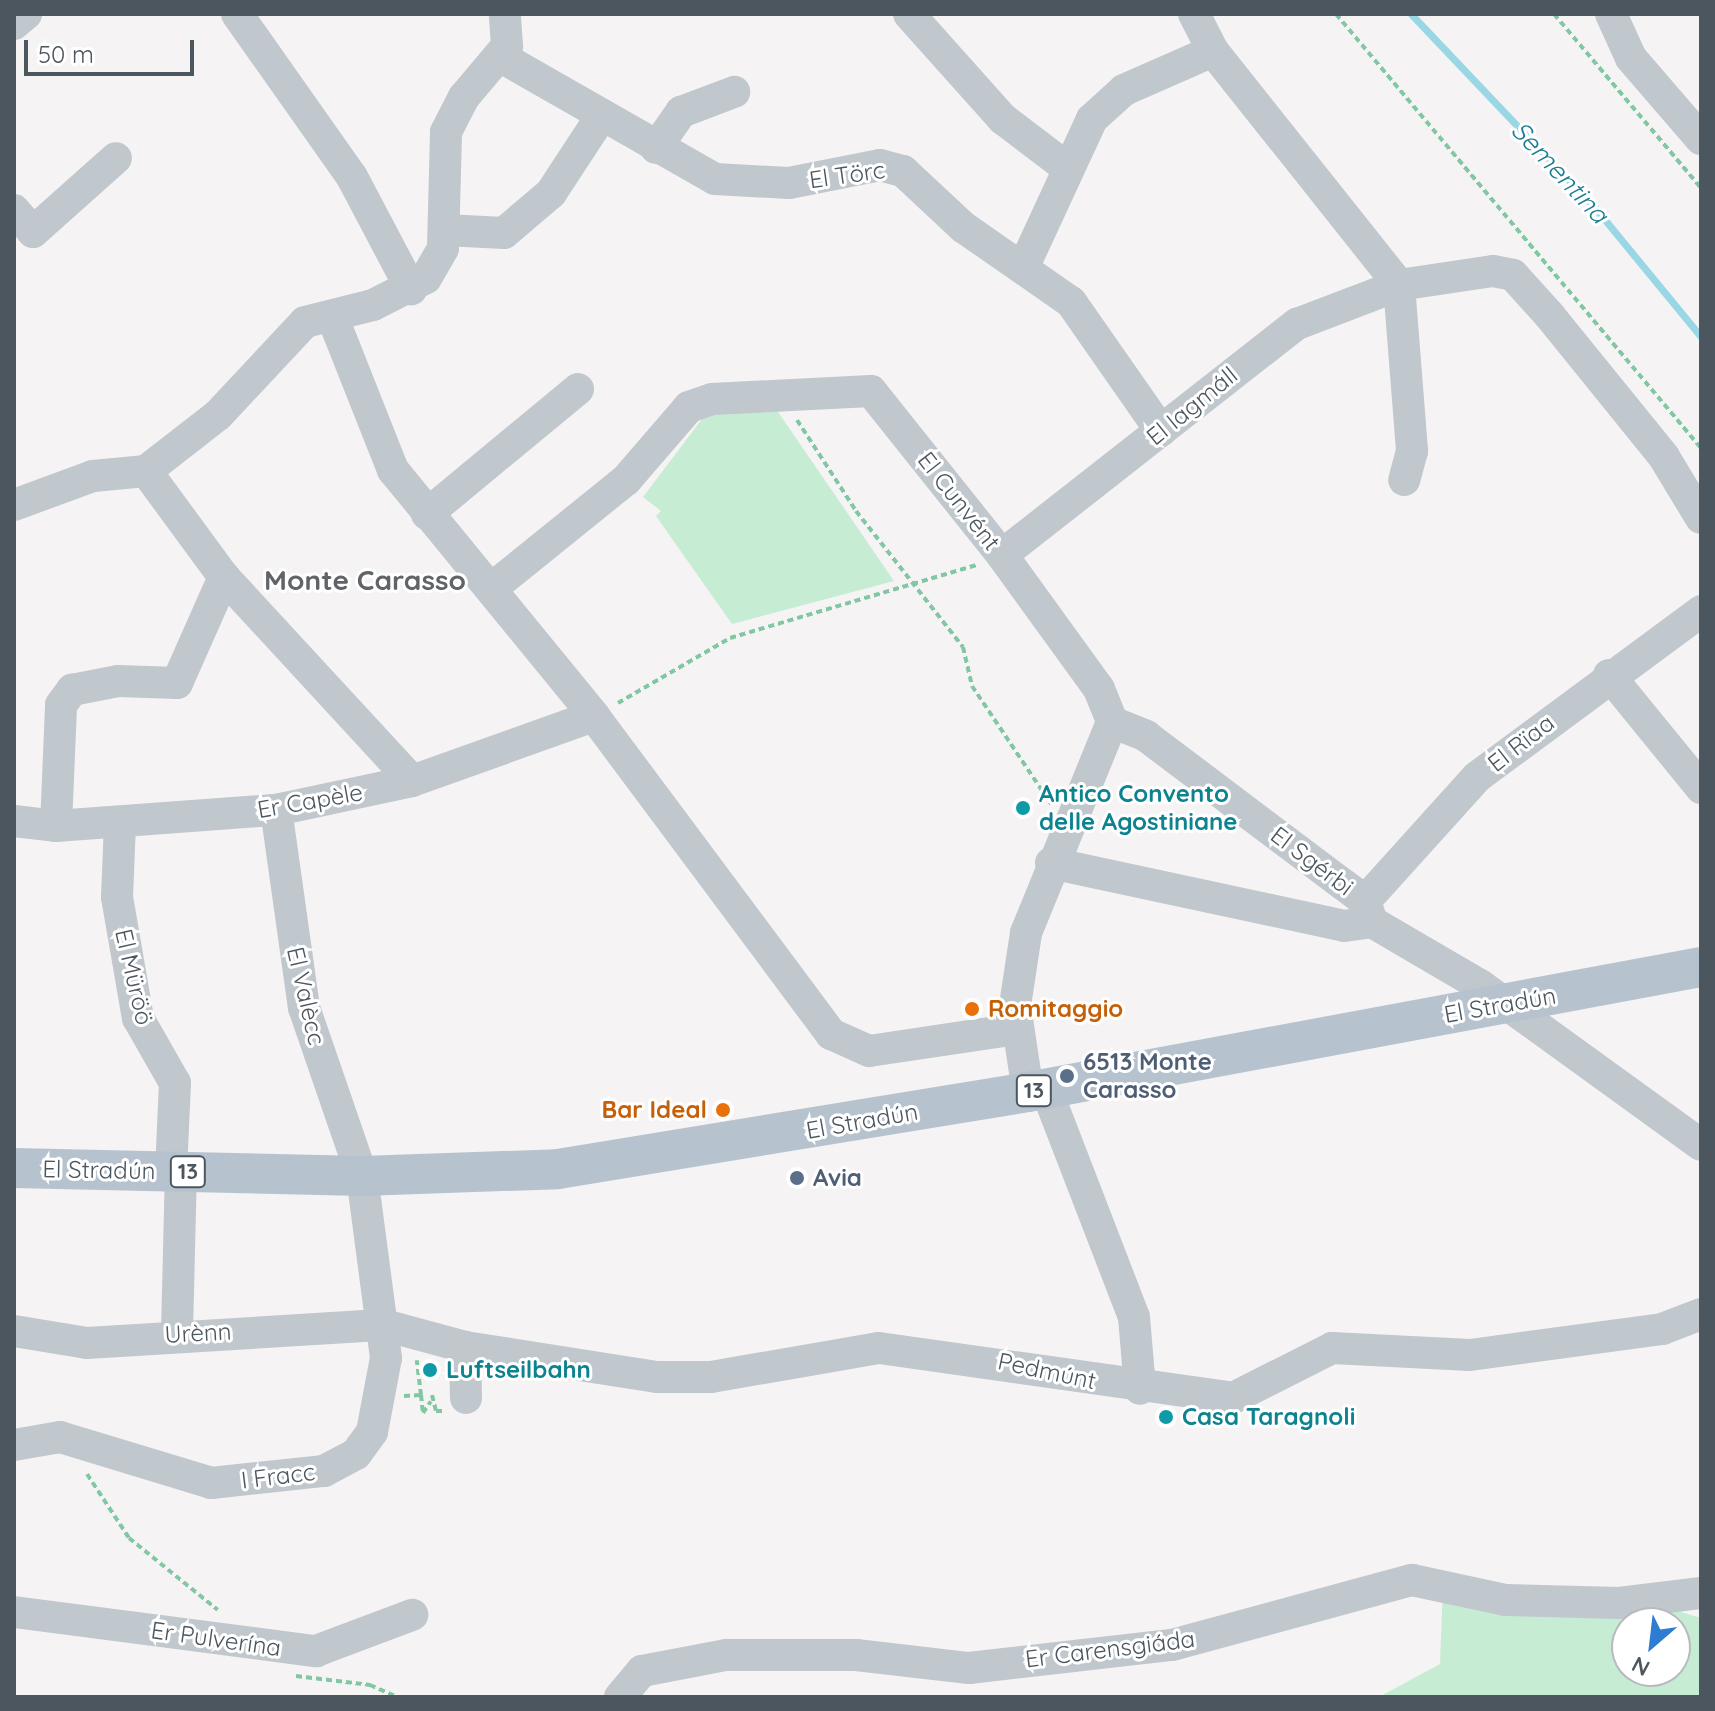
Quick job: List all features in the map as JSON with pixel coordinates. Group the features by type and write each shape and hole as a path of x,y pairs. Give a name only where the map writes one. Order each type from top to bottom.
{"main road":[{"name":"El Stradún","path":"14,1168 362,1176 558,1169 1037,1091 1701,967"}],"street":[{"path":"14,24 26,14"},
{"path":"237,14 352,177 411,289"},
{"path":"16,501 93,476 146,471 218,415 305,322 411,289 435,269 445,230 446,132 464,97 501,57 509,39 505,14"},
{"path":"909,14 1003,119 1065,166"},
{"path":"1194,14 1213,51 1399,285 1412,451 1404,480"},
{"path":"1611,14 1631,58 1701,139"},
{"path":"1024,266 1065,166 1111,100 1213,51"},
{"name":"El Törc","path":"501,57 704,176 748,184 896,168 963,227 1024,266 1071,302 1161,431"},
{"path":"656,148 689,106 734,92"},
{"path":"445,230 504,233 551,193 602,115"},
{"path":"14,210 33,232 116,158"},
{"path":"1399,285 1493,271 1513,275 1664,457 1701,518"},
{"name":"El Iagmáll","path":"1002,555 1297,324 1399,285"},
{"path":"332,316 393,470 594,716 839,1043 869,1051 1016,1029"},
{"path":"427,514 578,389"},
{"name":"El Cunvént","path":"492,588 626,480 689,407 780,395 871,391 1002,555 1099,689 1112,722"},
{"path":"146,471 224,577 412,781"},
{"path":"56,826 61,705 72,690 118,681 177,683 224,577"},
{"name":"El Rïaa","path":"1368,912 1477,777 1609,675 1701,611"},
{"path":"1609,675 1701,788"},
{"name":"Er Capèle","path":"14,821 56,826 276,810 412,781 594,716"},
{"path":"1112,722 1051,863 1026,933 1016,1029 1037,1091 1134,1317 1140,1389"},
{"name":"El Sgérbi","path":"1112,722 1146,736 1368,912 1504,1004 1701,1145"},
{"name":"El Valècc","path":"276,810 304,1008 362,1176"},
{"name":"El Müröö","path":"120,823 117,897 138,1018 175,1083 177,1332"},
{"path":"1051,863 1344,926 1368,912"},
{"name":"I Fracc","path":"14,1445 60,1437 211,1483 324,1471 356,1454 372,1432 384,1377 384,1325 362,1176"},
{"name":"Pedmúnt","path":"384,1325 465,1347 657,1377 711,1377 879,1348 991,1359 1140,1389 1233,1398 1332,1348 1470,1355 1662,1329 1701,1314"},
{"name":"Urènn","path":"14,1331 43,1341 177,1332 384,1325"},
{"path":"455,1404 465,1347"},
{"name":"Er Carensgiáda","path":"620,1697 642,1671 726,1655 856,1655 969,1668 1172,1645 1412,1580 1505,1600 1619,1603 1701,1593"},
{"name":"Er Pulverína","path":"14,1612 246,1638 293,1650 339,1646 412,1615"}],"path":[{"path":"1336,14 1701,448"},
{"path":"1554,14 1701,188"},
{"path":"780,395 914,589 963,647 972,686 1067,828"},
{"path":"594,716 730,638 914,589 1002,555"},
{"path":"421,1395 423,1413 429,1412 432,1395 436,1411 455,1404"},
{"path":"79,1462 129,1538 192,1583 246,1638"},
{"path":"293,1650 296,1678 370,1685 397,1697"}],"green space":[{"path":"776,409 894,581 732,624 656,516 661,511 643,497 705,415"},
{"path":"1443,1583 1644,1601 1664,1607 1611,1607 1611,1687 1691,1687 1691,1615 1701,1618 1701,1697 1379,1697 1440,1664"}],"waterway":[{"name":"Sementina","path":"1411,14 1596,209 1701,337"}],"place":[{"name":"Antico Convento delle Agostiniane","path":"1023,808"},
{"name":"Romitaggio","path":"972,1009"},
{"name":"6513 Monte Carasso","path":"1067,1076"},
{"name":"Bar Ideal","path":"723,1110"},
{"name":"Avia","path":"797,1178"},
{"name":"Luftseilbahn","path":"430,1370"},
{"name":"Casa Taragnoli","path":"1166,1417"}],"district":[{"name":"Monte Carasso","path":"365,580"}]}
